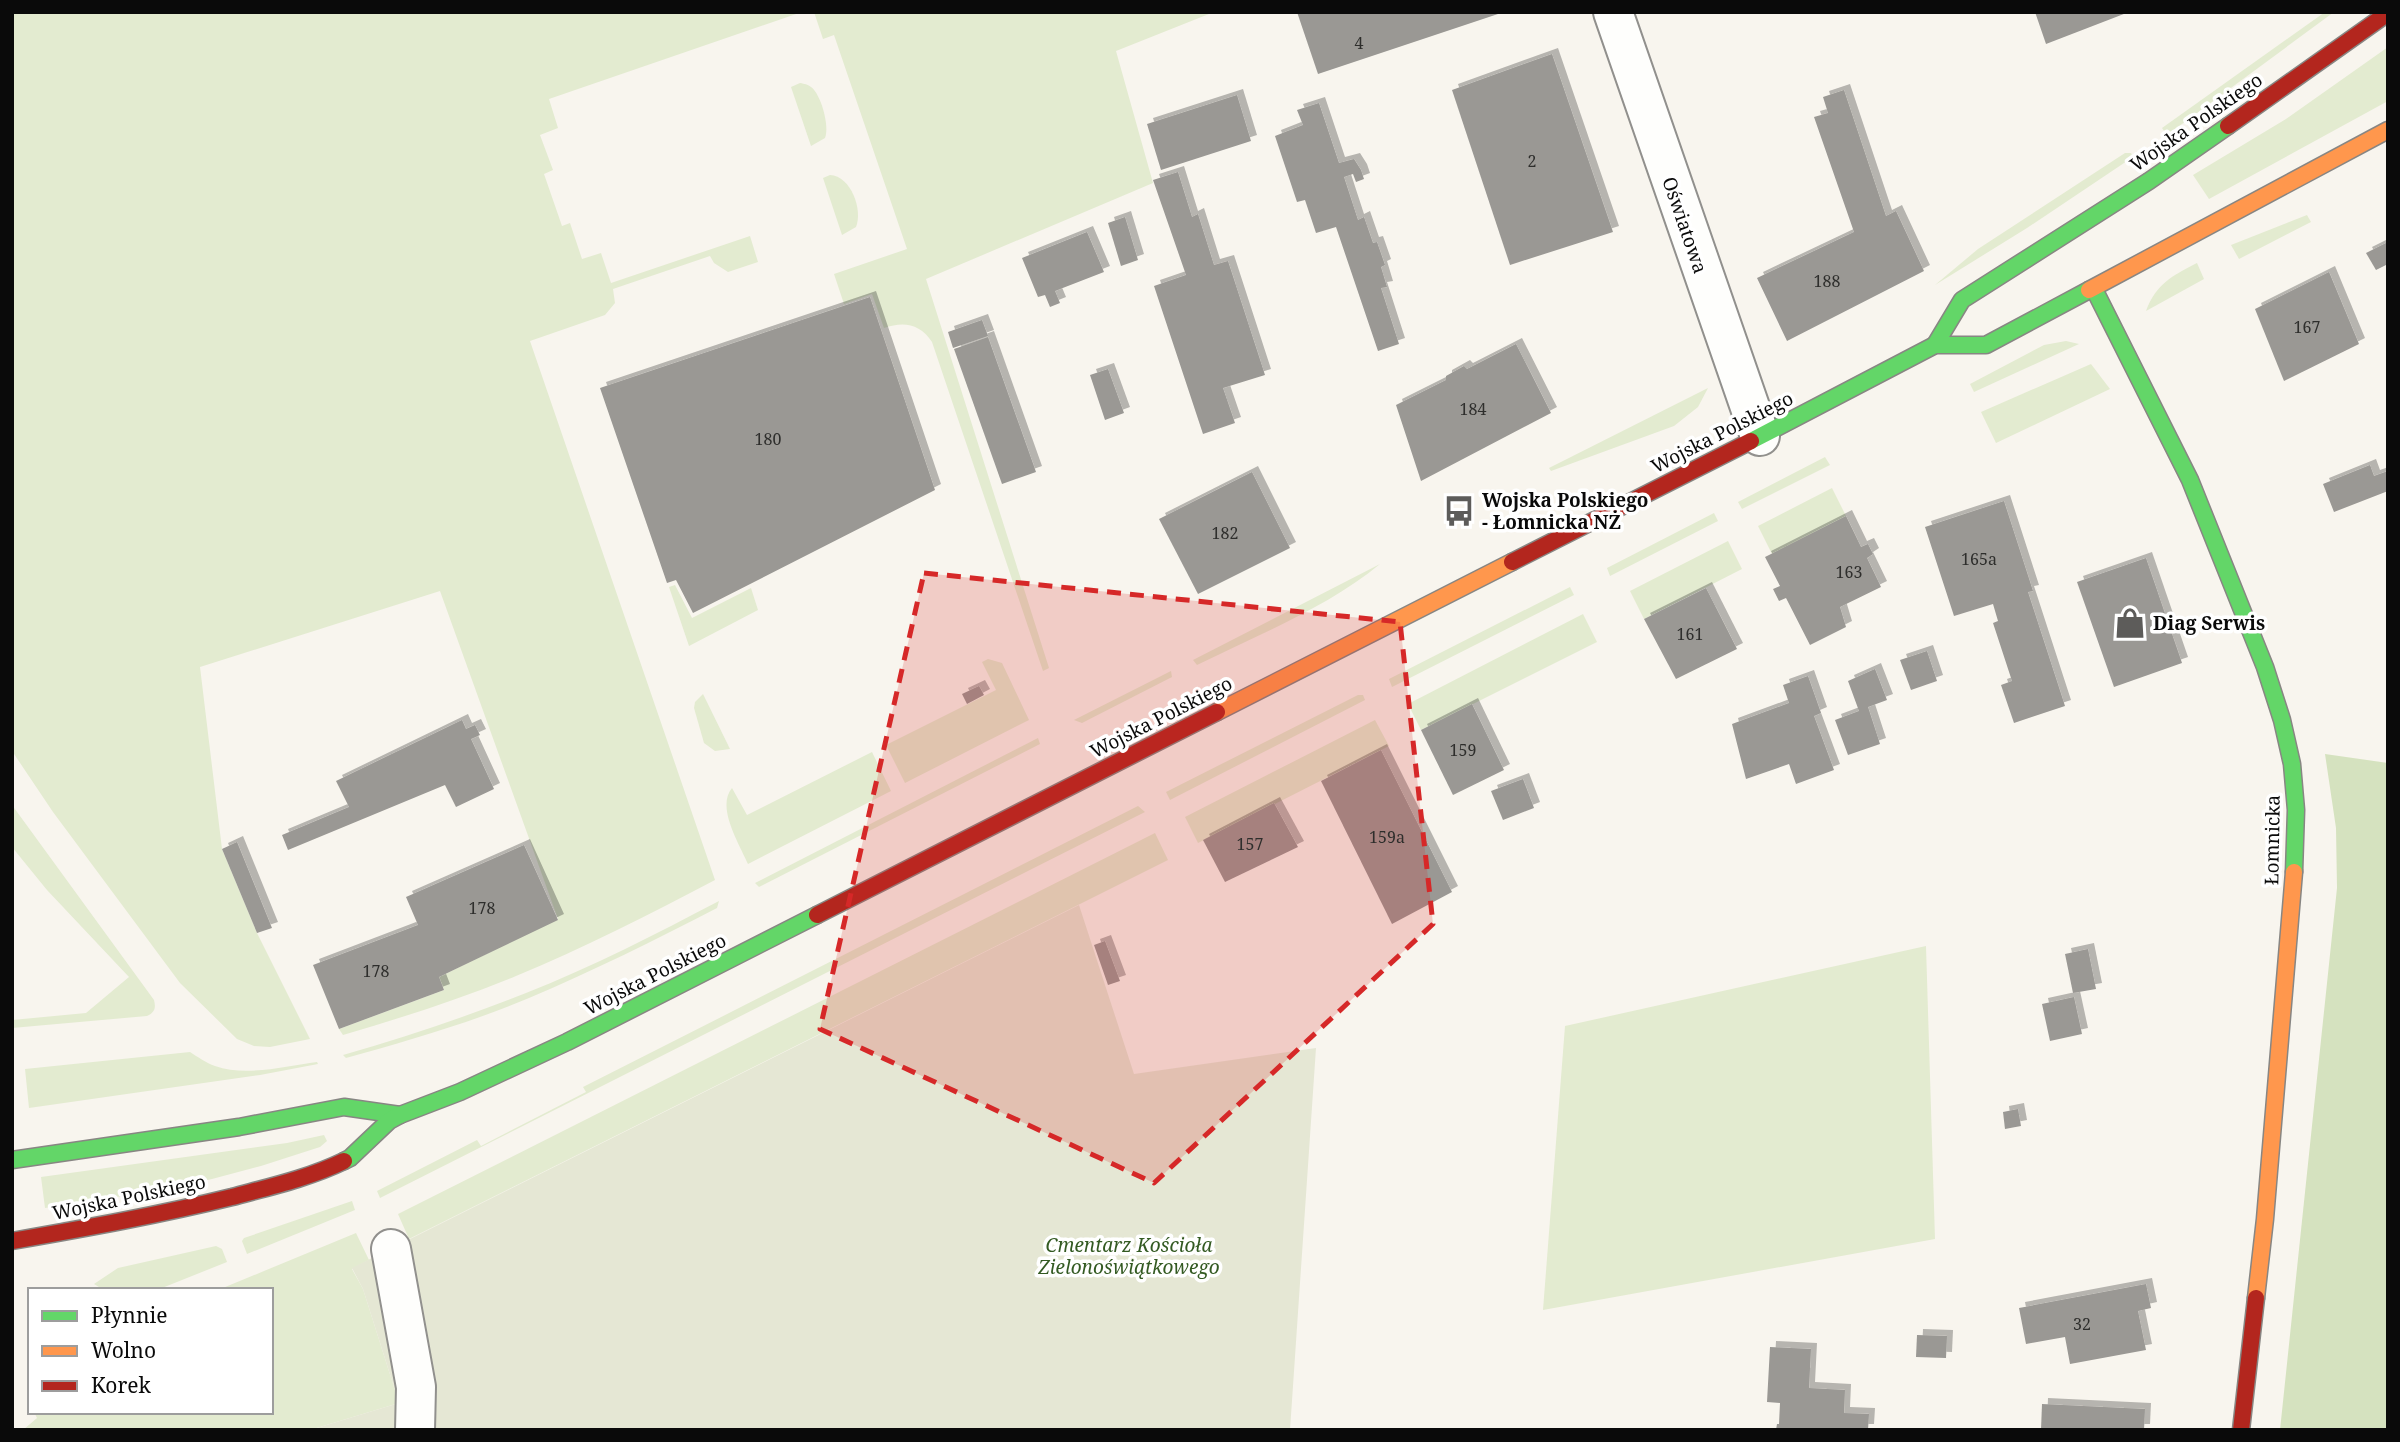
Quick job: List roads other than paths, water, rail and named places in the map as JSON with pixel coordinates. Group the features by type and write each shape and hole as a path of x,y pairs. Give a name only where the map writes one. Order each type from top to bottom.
{"main road":[{"name":"Wojska Polskiego","path":"1935,345 1962,300 2149,181 2388,13"},
{"name":"Wojska Polskiego","path":"12,1241 133,1220 275,1186 334,1166 349,1158 389,1121 400,1115 460,1092 591,1030 1935,345 1986,345 2388,130"},
{"name":"Łomnicka","path":"2094,289 2190,480 2265,667 2282,720 2292,764 2296,850 2265,1219 2241,1430"},
{"name":"Wojska Polskiego","path":"12,1160 239,1127 329,1108 344,1107 400,1115"}],"street":[{"name":"Oświatowa","path":"1613,12 1759,436"},
{"path":"391,1249 416,1387 415,1430"}],"place":[{"name":"Wojska Polskiego - Łomnicka NŻ","path":"1459,511"},
{"name":"Diag Serwis","path":"2130,623"}],"park label":[{"name":"Cmentarz Kościoła Zielonoświątkowego","path":"1129,1256"}]}
